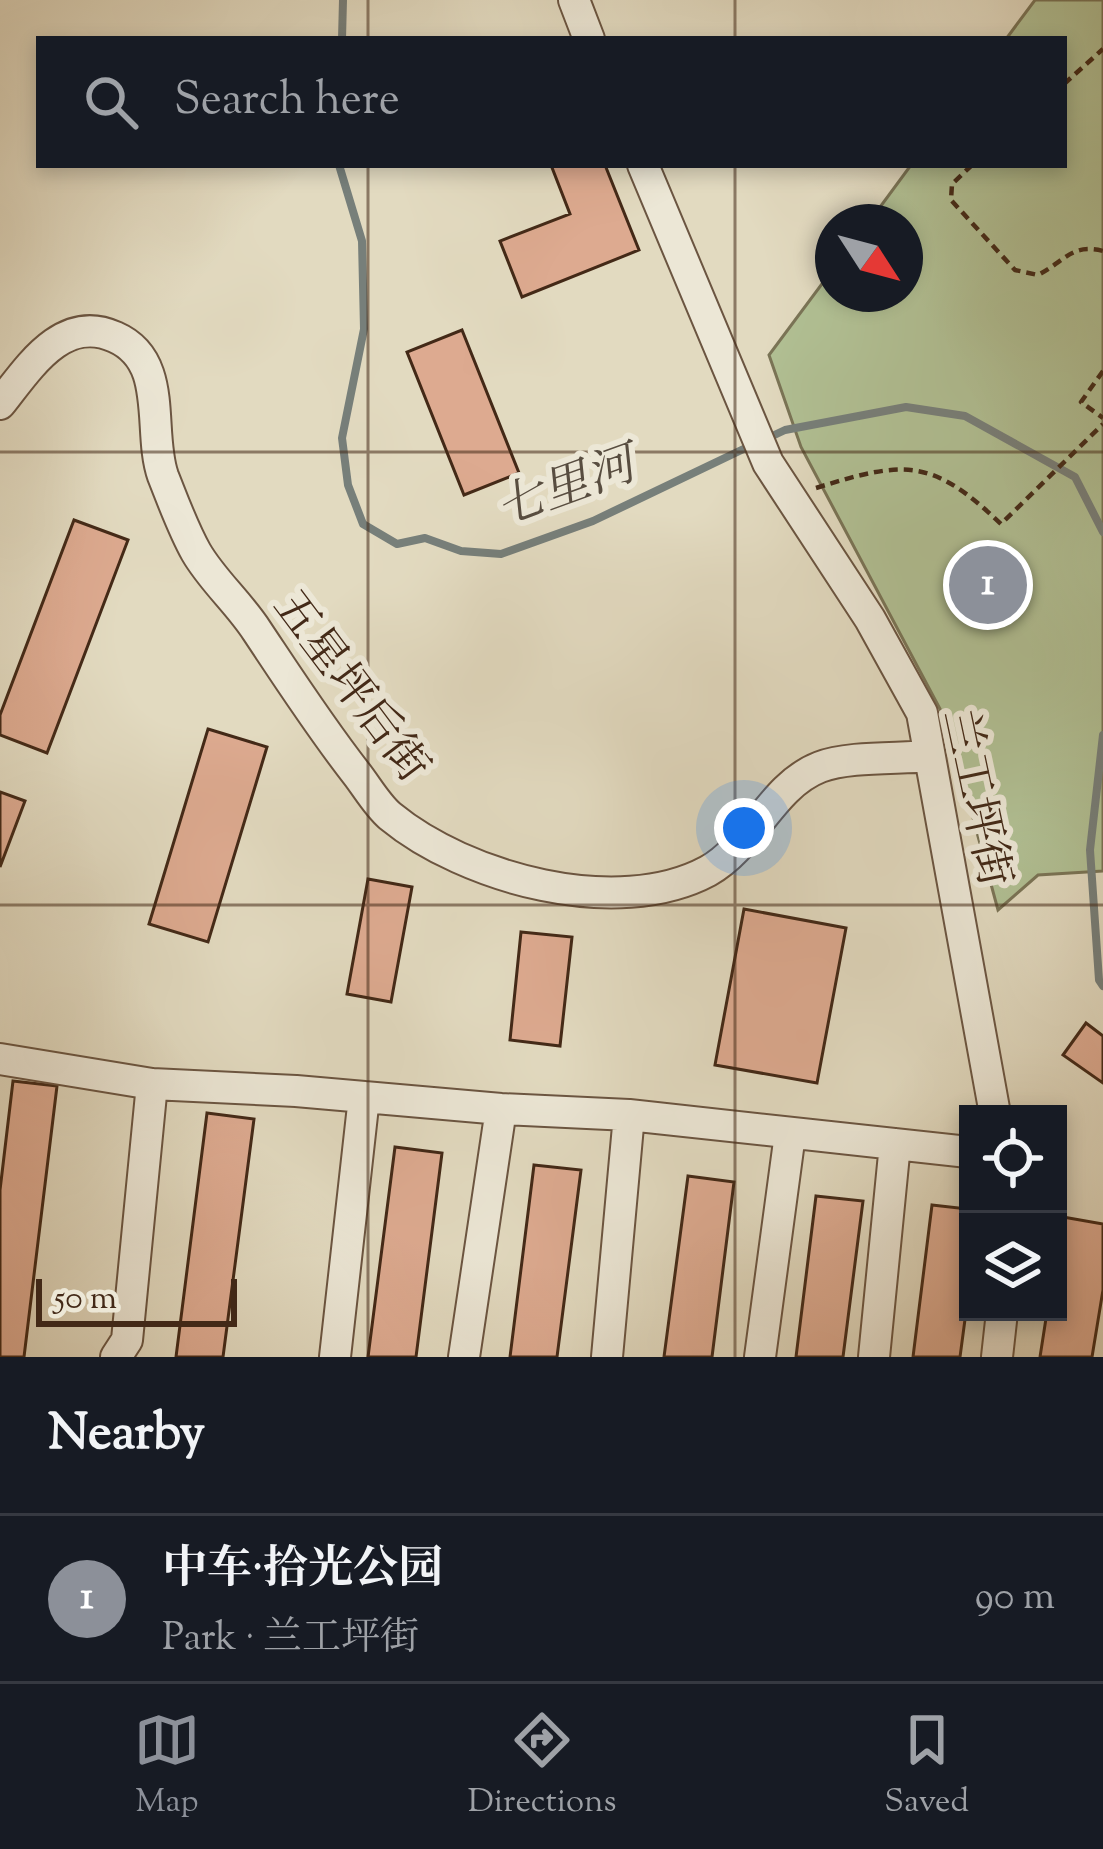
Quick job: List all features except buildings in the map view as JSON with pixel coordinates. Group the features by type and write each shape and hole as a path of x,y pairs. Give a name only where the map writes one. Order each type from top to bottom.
{"street":[{"path":"574,0 588,36"},
{"name":"兰工坪街","path":"644,168 768,464 870,619 922,712 993,1105"},
{"name":"五星坪后街","path":"0,404 52,343 72,334 94,331 133,349 146,367 152,388 161,470 196,553 253,624 316,722 388,814 450,854 526,882 590,892 652,890 710,870 794,780 825,765 929,757"},
{"path":"0,1059 152,1084 629,1114 959,1151"},
{"path":"116,1357 128,1340 152,1084"},
{"path":"335,1357 364,1097"},
{"path":"464,1357 501,1109"},
{"path":"607,1357 629,1114"},
{"path":"760,1357 790,1134"},
{"path":"874,1357 896,1144"},
{"path":"997,1357 1002,1321"}],"path":[{"path":"1067,81 1103,50"},
{"path":"969,168 952,184 951,200 1015,270 1038,274 1069,251 1103,251"},
{"path":"791,497 896,469 925,471 940,475 1001,524 1103,421 1081,402 1103,371"}],"green space":[{"path":"1035,0 1103,0 1103,871 1038,875 998,910 947,722 801,447 769,355 815,293 815,312 923,312 923,204 882,204 909,168 1067,168 1067,36 1008,36"}],"waterway":[{"name":"七里河","path":"342,36 343,0"},
{"name":"七里河","path":"340,168 362,241 364,329 342,438 348,485 363,524 397,544 425,538 461,551 501,554 593,521 754,444"},
{"name":"七里河","path":"768,438 785,430 906,407 965,416 1075,477 1103,532"},
{"name":"七里河","path":"1103,735 1090,850 1103,986"}],"place":[{"name":"中车·拾光公园","path":"988,585"}]}
